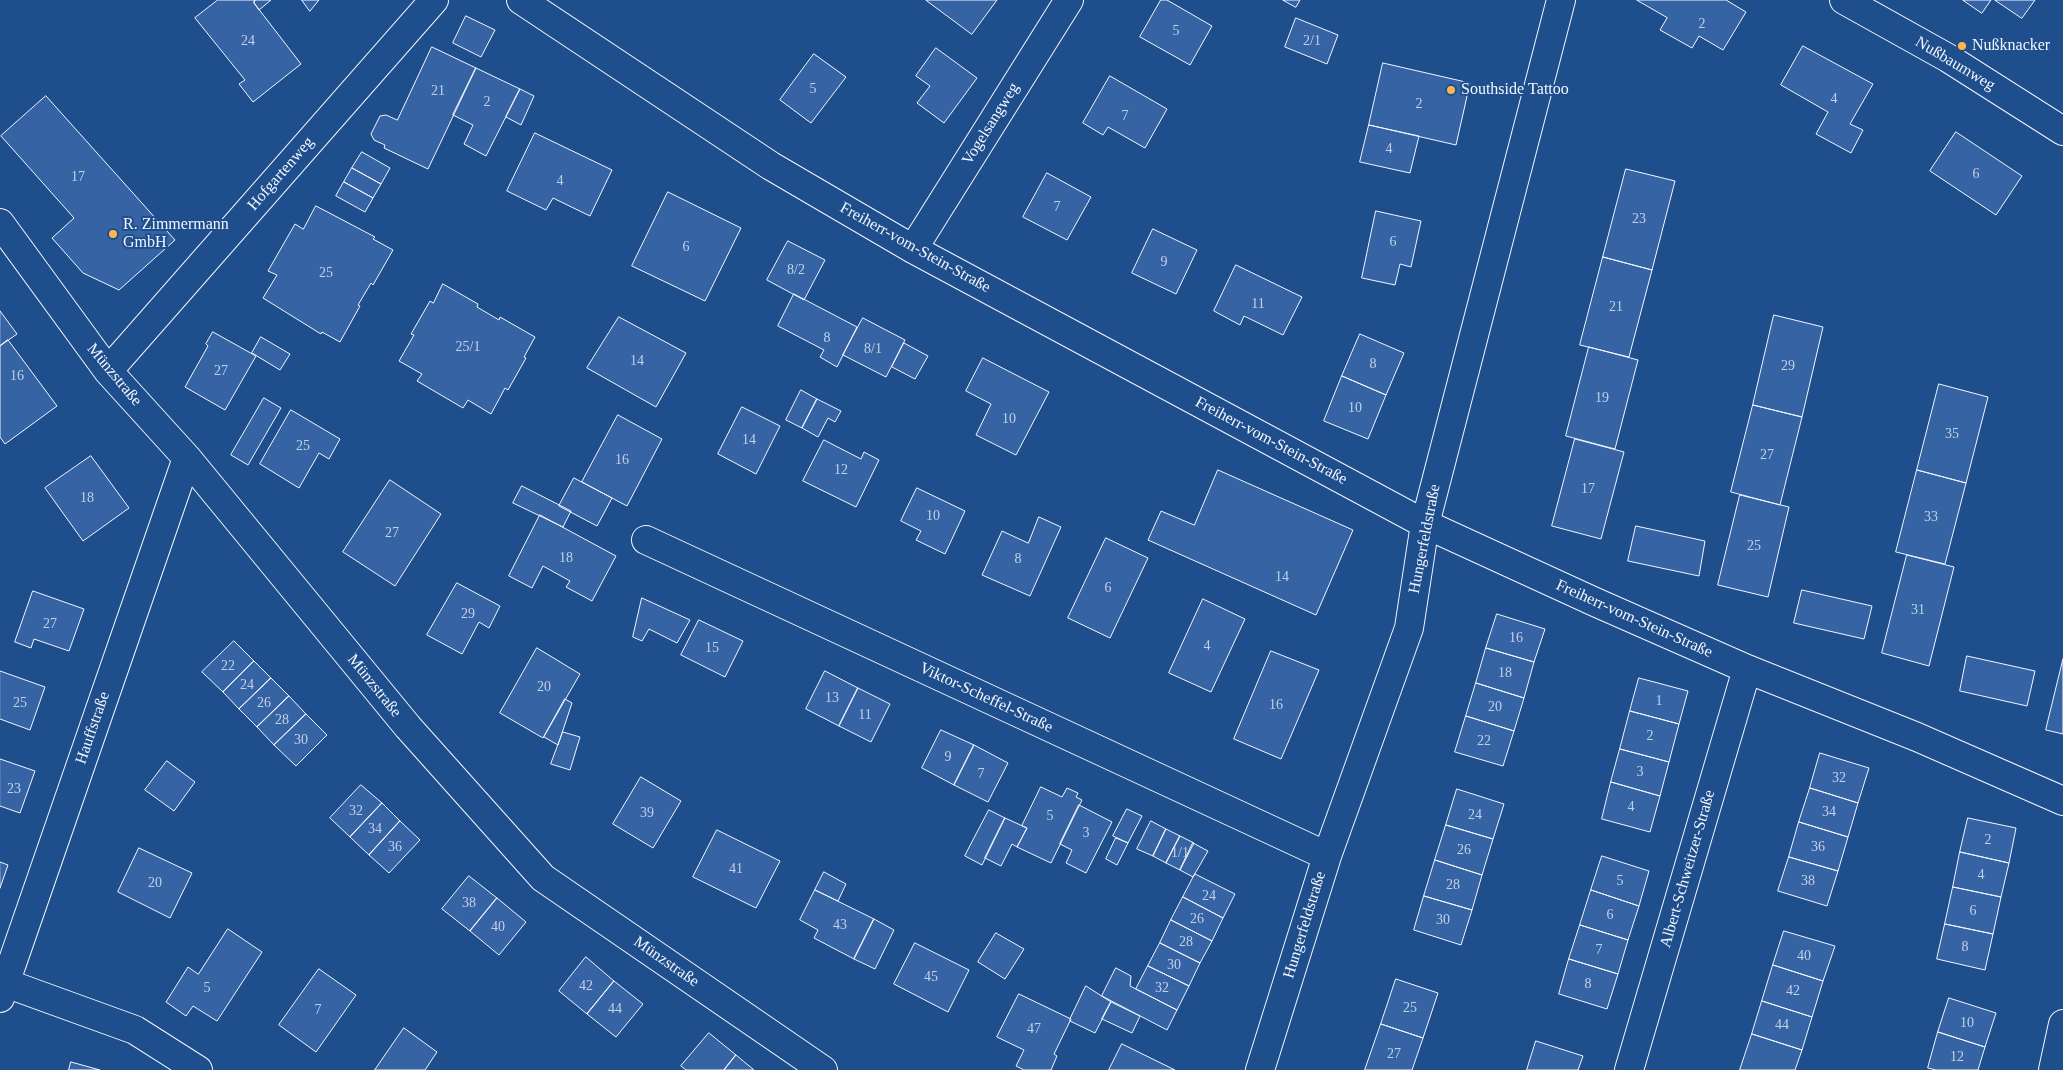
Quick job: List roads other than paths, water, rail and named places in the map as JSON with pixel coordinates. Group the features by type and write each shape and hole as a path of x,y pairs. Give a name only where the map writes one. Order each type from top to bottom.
{"street":[{"name":"Hofgartenweg","path":"108,371 434,0"},
{"name":"Freiherr-vom-Stein-Straße","path":"521,0 771,166 913,249 1425,524 1595,602 1747,668 1918,737 2063,801"},
{"name":"Vogelsangweg","path":"913,249 1069,0"},
{"name":"Hungerfeldstraße","path":"1260,1070 1327,856 1409,628 1425,524 1561,0"},
{"name":"Nußbaumweg","path":"1844,0 1948,58 2063,131"},
{"name":"Münzstraße","path":"0,223 108,371 187,458 408,727 543,878 822,1070"},
{"name":"Hauffstraße","path":"2,987 187,458"},
{"name":"Viktor-Scheffel-Straße","path":"646,540 1327,856"},
{"name":"Albert-Schweitzer-Straße","path":"1629,1070 1747,668"},
{"path":"2,987 135,1030 198,1070"},
{"path":"2053,1070 2063,1024"}],"place":[{"name":"Nußknacker","path":"1962,46"},
{"name":"Southside Tattoo","path":"1451,90"},
{"name":"R. Zimmermann GmbH","path":"113,234"}]}
